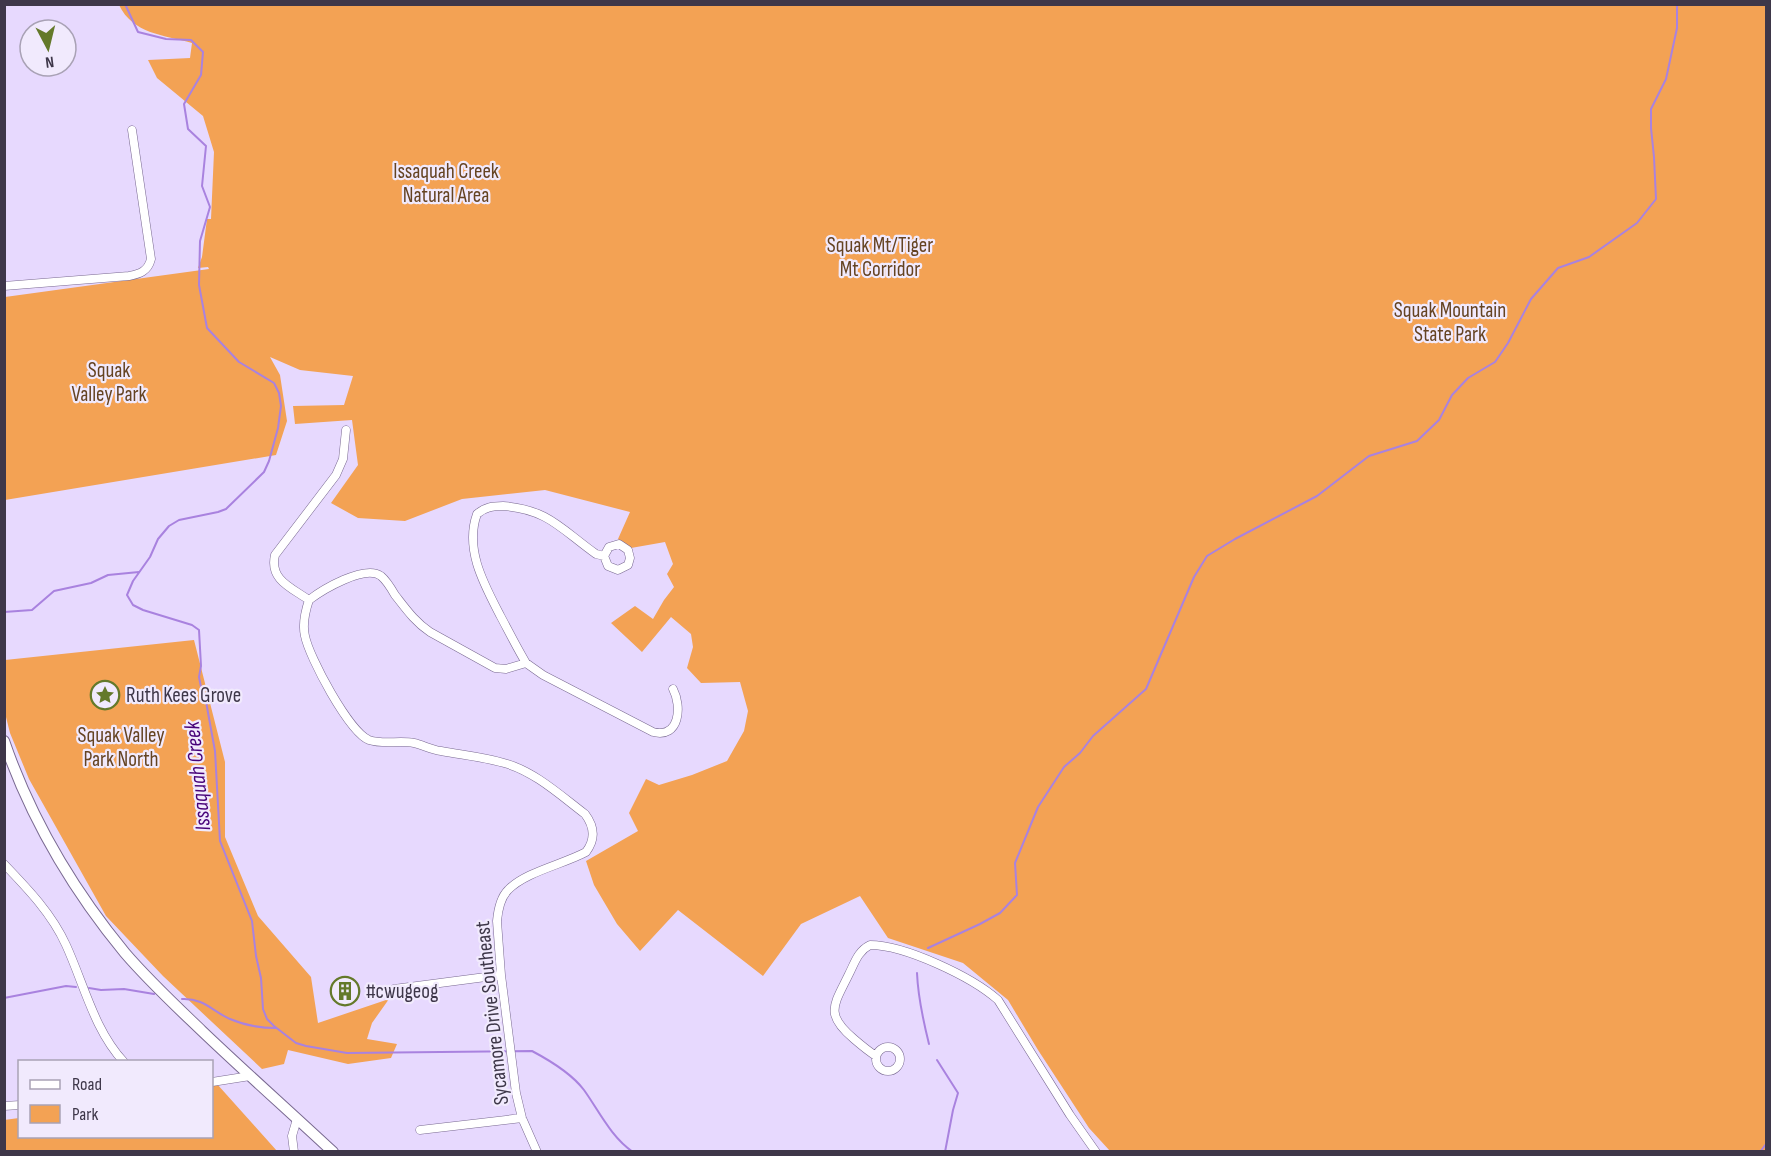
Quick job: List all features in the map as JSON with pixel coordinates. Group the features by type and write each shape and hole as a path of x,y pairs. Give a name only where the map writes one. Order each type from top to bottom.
{"main road":[{"path":"4,741 24,793 46,837 93,912 126,954 152,983 250,1077 333,1152"}],"street":[{"path":"4,286 129,276 142,273 147,269 151,259 132,130"},
{"path":"346,430 343,459 336,475 275,555 273,568 280,580 309,600 340,582 364,574 377,574 387,582 416,620 430,632 495,668 506,669 526,663"},
{"path":"604,556 596,554 556,523 530,510 496,506 487,507 477,514 473,533 478,567 490,596 526,663 543,675 659,734 669,731 676,719 678,702 673,689"},
{"name":"Sycamore Drive Southeast","path":"309,600 303,629 308,647 324,680 355,731 363,737 381,742 416,743 437,751 506,763 537,779 585,814 590,821 593,841 586,852 517,883 504,896 497,921 501,975 516,1093 522,1118 537,1152"},
{"path":"6,868 55,924 98,1022 107,1040 122,1060"},
{"path":"876,1056 842,1029 837,1023 834,1011 837,998 859,953 870,945 935,962 981,986 998,1000 1070,1115 1096,1152"},
{"path":"393,989 501,975"},
{"path":"213,1082 250,1077"},
{"path":"420,1130 522,1118"},
{"path":"294,1152 292,1136 297,1119"}],"green space":[{"path":"119,5 1766,5 1766,1151 1110,1151 1089,1128 1008,1000 963,963 888,938 860,896 801,924 763,976 678,910 640,951 617,924 594,885 586,861 638,831 629,813 646,779 659,785 727,761 744,731 748,711 740,682 701,683 687,668 693,647 691,634 671,617 642,652 611,623 635,606 653,619 674,587 667,574 673,564 665,542 631,548 618,539 630,512 545,490 462,499 405,521 358,518 331,503 358,465 352,420 295,424 293,406 344,405 353,376 300,370 270,357 280,375 287,421 276,455 5,500 5,297 209,269 208,267 198,268 202,257 207,219 211,219 214,152 203,116 157,78 148,60 190,58 192,43 141,28 125,15"},
{"name":"Squak Valley Park North","path":"194,640 225,762 225,837 258,916 311,977 318,1023 389,999 372,1023 367,1039 397,1044 391,1058 348,1064 288,1050 284,1064 262,1069 163,976 106,916 29,779 10,733 5,713 5,660"},
{"path":"217,1084 277,1151 5,1151 4,1120 18,1118 18,1138 213,1138 213,1086"}],"waterway":[{"name":"Issaquah Creek","path":"125,4 138,32 166,39 191,40 203,52 201,75 184,104 188,129 206,146 202,186 210,207 200,241 199,285 207,328 239,362 274,383 279,393 281,406 278,428 264,472 226,509 179,520 169,526 158,539 127,595 133,605 143,610 192,625 199,630 201,666 199,677 205,696 215,751 220,841 252,921 261,978 263,1009 267,1019 296,1043 347,1053 532,1051 573,1078 618,1139 633,1152"},
{"path":"928,948 1000,913 1017,895 1015,863 1038,807 1064,767 1080,753 1093,736 1146,689 1194,577 1207,556 1317,496 1369,456 1417,441 1439,420 1452,395 1468,378 1495,362 1508,343 1531,299 1558,268 1589,257 1637,223 1656,199 1651,109 1666,79 1677,28 1677,4"},
{"path":"4,612 32,610 54,591 91,583 108,575 139,572"},
{"path":"917,973 918,991 929,1044"},
{"path":"4,998 66,986 76,987"},
{"path":"89,988 124,989 154,994"},
{"path":"182,999 202,1003 241,1023 276,1028"},
{"path":"937,1060 958,1093 945,1152"},
{"path":"1760,1152 1766,1144"}],"place":[{"name":"Ruth Kees Grove","path":"105,695"},
{"name":"#cwugeog","path":"345,991"}],"park label":[{"name":"Issaquah Creek Natural Area","path":"446,183"},
{"name":"Squak Mt/Tiger Mt Corridor","path":"880,257"},
{"name":"Squak Mountain State Park","path":"1450,322"},
{"name":"Squak Valley Park","path":"109,382"}]}
